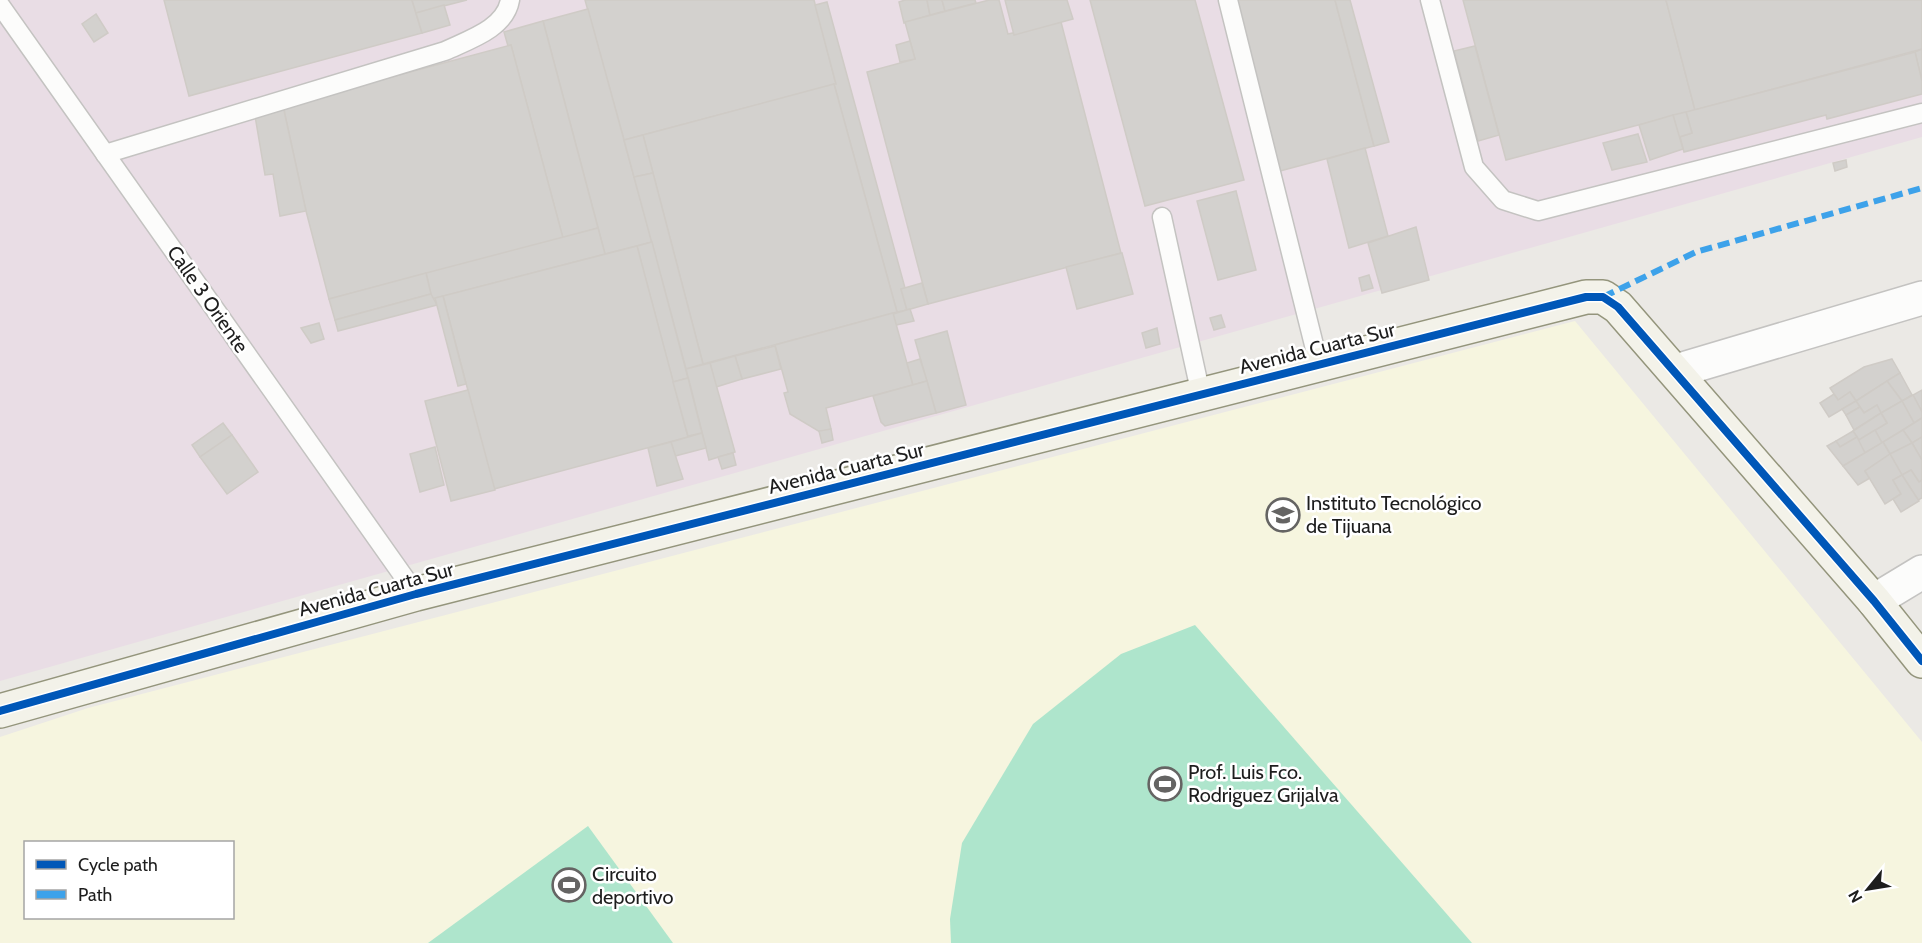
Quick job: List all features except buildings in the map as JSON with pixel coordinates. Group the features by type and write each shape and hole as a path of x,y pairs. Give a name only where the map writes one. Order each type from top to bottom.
{"street":[{"name":"Avenida Cuarta Sur","path":"0,711 416,594 1586,297 1603,297 1618,307 1676,371"},
{"path":"1922,298 1676,371 1874,601 1922,661"},
{"path":"1874,601 1922,572"}],"lane":[{"path":"105,154 445,51 493,27 508,8 510,0"},
{"path":"1228,0 1319,364"},
{"path":"1430,0 1474,167 1503,200 1538,211 1922,114"},
{"name":"Calle 3 Oriente","path":"0,4 416,594"},
{"path":"1162,217 1201,394"}],"shaded area":[{"path":"0,0 1922,0 1922,137 0,681"},
{"name":"Instituto Tecnológico de Tijuana","path":"1575,321 1922,742 1922,943 0,943 0,737 88,708"}],"green space":[{"name":"Prof. Luis Fco. Rodriguez Grijalva","path":"1195,625 1472,943 951,943 950,919 962,843 1033,724 1121,654"},
{"name":"Circuito deportivo","path":"588,826 673,943 428,943"}],"marked path":[{"path":"1603,297 1696,252 1922,188"}],"cycle path":[{"path":"0,711 416,594 1586,297 1603,297 1618,307 1874,601 1922,661"}],"place":[{"name":"Instituto Tecnológico de Tijuana","path":"1283,515"},
{"name":"Prof. Luis Fco. Rodriguez Grijalva","path":"1165,784"},
{"name":"Circuito deportivo","path":"569,885"}]}
